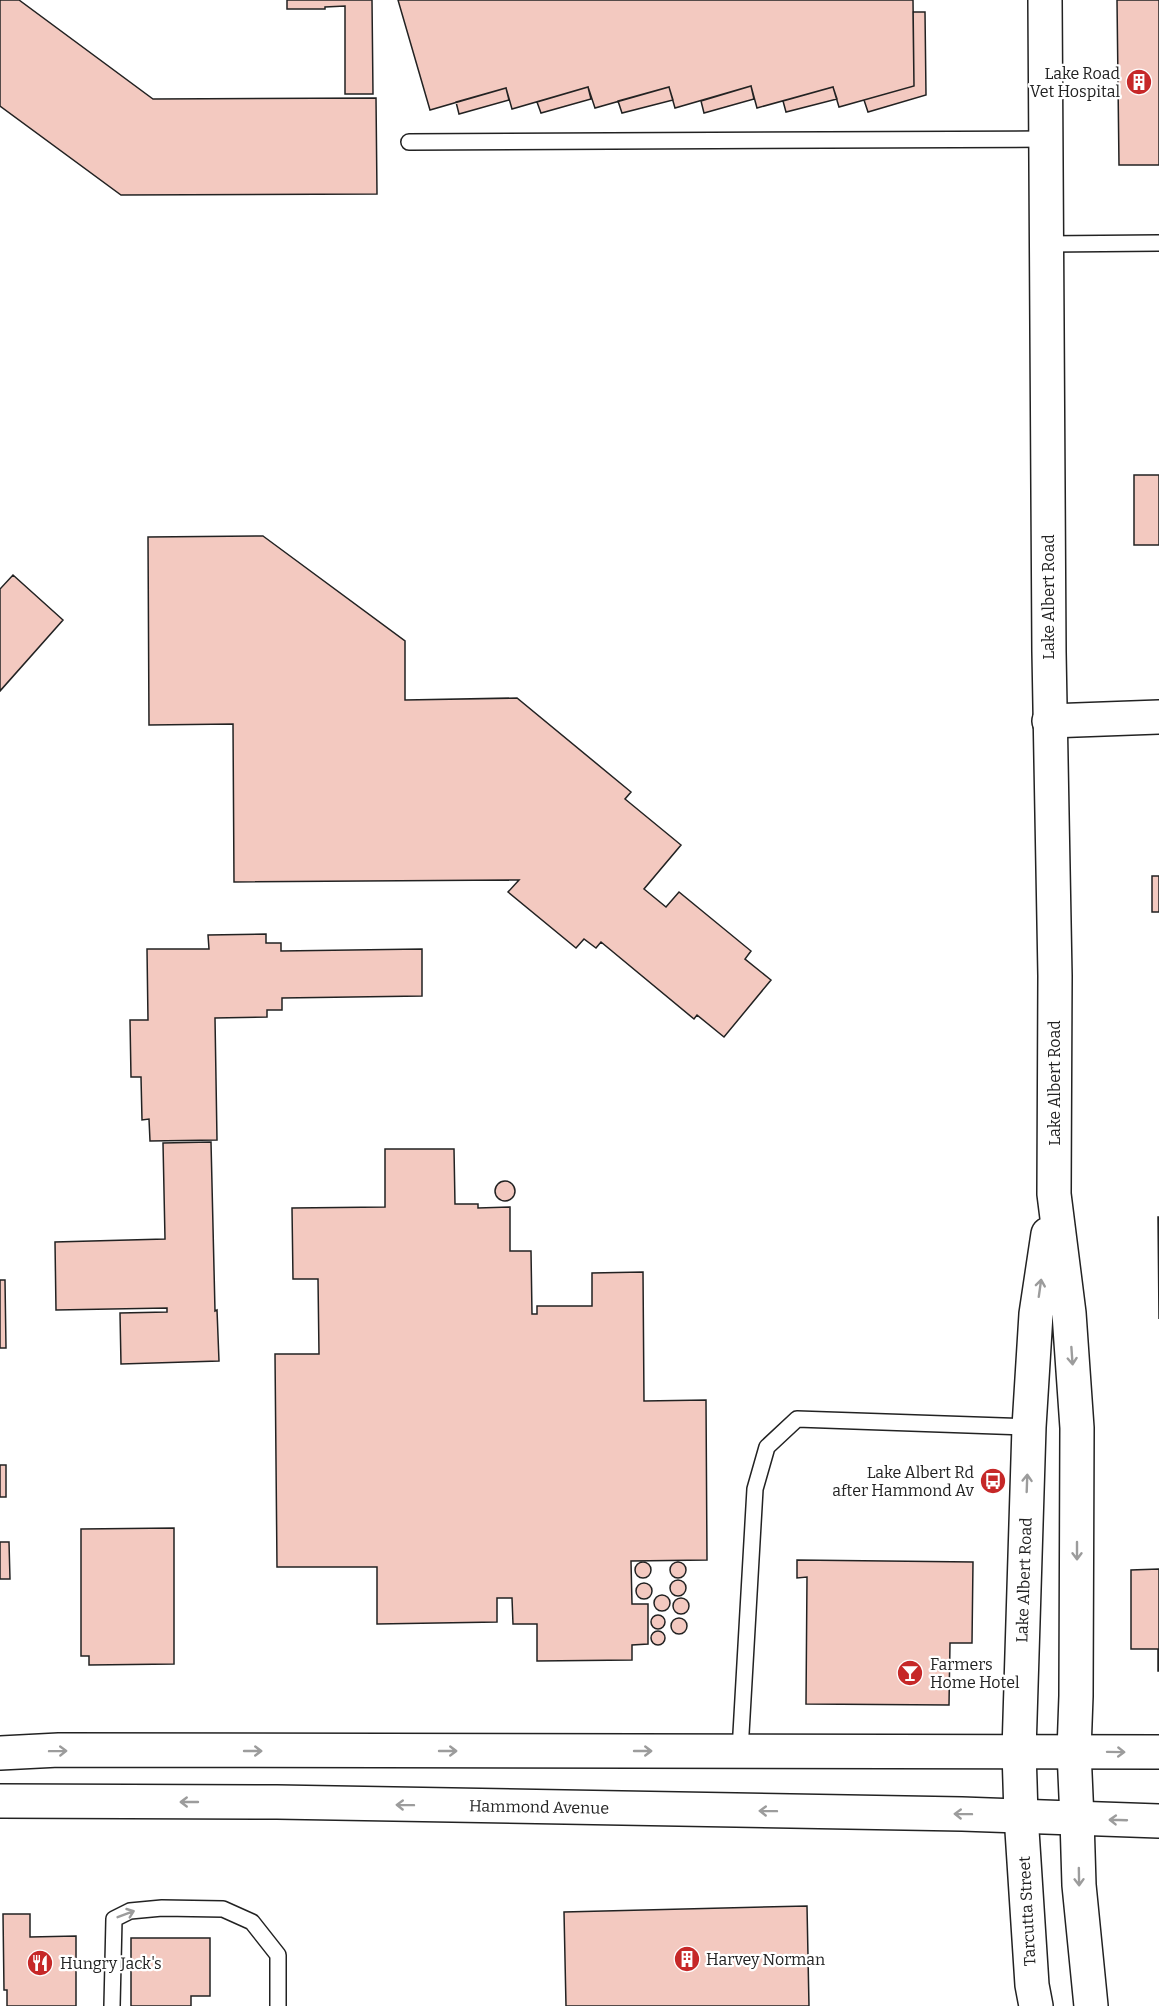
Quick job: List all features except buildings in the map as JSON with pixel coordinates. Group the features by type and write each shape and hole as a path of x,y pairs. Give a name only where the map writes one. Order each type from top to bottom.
{"main road":[{"name":"Lake Albert Road","path":"1045,0 1049,721 1055,976 1054,1194 1069,1313 1077,1428 1074,1751 1077,1819"},
{"path":"1049,721 1159,717"},
{"name":"Lake Albert Road","path":"1021,1815 1019,1751 1029,1427 1036,1314 1054,1194"},
{"path":"0,1753 59,1750 1159,1752"},
{"name":"Hammond Avenue","path":"0,1801 300,1803 1021,1815 1159,1821"},
{"name":"Tarcutta Street","path":"1021,1815 1032,1985 1036,2006"},
{"path":"1077,1819 1079,1885 1091,2006"}],"lane":[{"path":"409,142 1046,139"},
{"path":"1046,244 1159,243"},
{"path":"740,1751 755,1489 767,1447 797,1419 1029,1427"},
{"path":"112,2006 114,1919 130,1911 162,1908 223,1909 252,1922 278,1955 278,2006"}],"place":[{"name":"Lake Road Vet Hospital","path":"1139,82"},
{"name":"Lake Albert Rd after Hammond Av","path":"993,1481"},
{"name":"Farmers Home Hotel","path":"910,1673"},
{"name":"Harvey Norman","path":"687,1959"},
{"name":"Hungry Jack's","path":"40,1963"}]}
